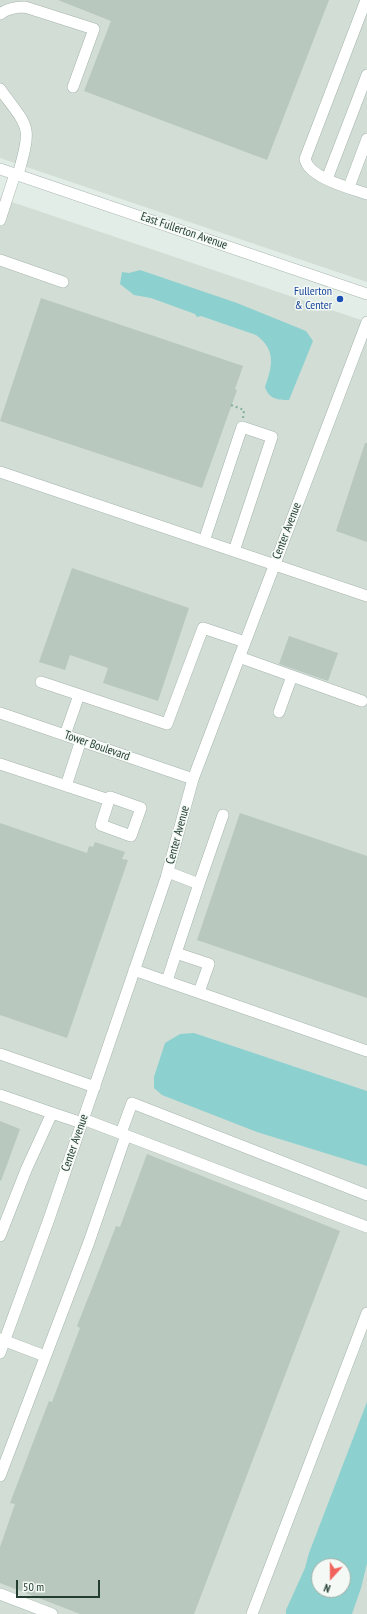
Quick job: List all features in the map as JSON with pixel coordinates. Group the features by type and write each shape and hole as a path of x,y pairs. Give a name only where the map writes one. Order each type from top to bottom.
{"street":[{"path":"366,0 306,159 306,166 314,174 367,194"},
{"path":"0,14 11,8 26,7 94,29 73,87"},
{"path":"327,179 367,75"},
{"path":"0,89 26,124 27,141 17,175 0,220"},
{"path":"349,187 367,140"},
{"name":"East Fullerton Avenue","path":"0,169 367,294"},
{"path":"0,260 63,282"},
{"name":"Center Avenue","path":"0,1353 2,1340 29,1276 168,872 193,778 274,565 362,349 367,322"},
{"path":"204,541 242,427 272,437 234,551"},
{"path":"0,472 367,596"},
{"path":"42,682 166,724 203,628 245,642"},
{"path":"239,657 362,701"},
{"path":"279,712 292,676"},
{"path":"65,735 79,695"},
{"name":"Tower Boulevard","path":"0,713 193,778"},
{"path":"66,786 81,740"},
{"path":"0,764 109,800"},
{"path":"167,981 223,815"},
{"path":"168,872 199,884"},
{"path":"176,953 209,964 199,992"},
{"path":"134,970 367,1051"},
{"path":"0,1054 95,1086"},
{"path":"0,1095 52,1113 123,1134 367,1227"},
{"path":"0,1476 89,1242 132,1103 367,1195"},
{"path":"0,1236 26,1170 52,1113"},
{"path":"252,1614 367,1313"},
{"path":"2,1340 45,1356"},
{"path":"0,1594 52,1614"}],"path":[{"path":"231,405 244,410 242,427"}],"shaded area":[{"path":"0,0 367,0 367,282 0,158"},
{"path":"0,198 367,322 367,1614 0,1614"}],"water":[{"path":"140,270 237,303 306,331 313,341 289,400 274,398 269,394 265,387 270,373 271,359 270,353 263,341 256,335 201,316 197,317 195,314 151,298 134,295 120,284 122,272 129,273"},
{"path":"194,1033 367,1091 367,1166 257,1132 162,1095 154,1088 154,1077 165,1043 180,1034"},
{"path":"367,1402 367,1563 361,1588 352,1614 286,1614 286,1610 305,1568 309,1553"}],"building":[{"path":"58,0 329,0 267,160 84,91 111,21"},
{"path":"41,298 243,366 235,389 237,390 202,488 0,421"},
{"path":"365,443 367,443 367,542 336,531"},
{"path":"72,568 189,608 158,701 103,683 108,668 70,655 65,670 39,662"},
{"path":"289,636 338,653 328,681 279,664"},
{"path":"240,813 367,856 367,998 197,940"},
{"path":"0,823 87,853 89,846 93,847 95,842 125,852 122,859 128,860 67,1038 0,1015"},
{"path":"0,1121 20,1129 1,1181 0,1180"},
{"path":"147,1154 340,1231 194,1614 80,1614 0,1583 0,1547 15,1504 10,1503 49,1401 52,1402 80,1328 77,1326 116,1226 120,1227"}],"place":[{"name":"Fullerton & Center","path":"340,299"}]}
